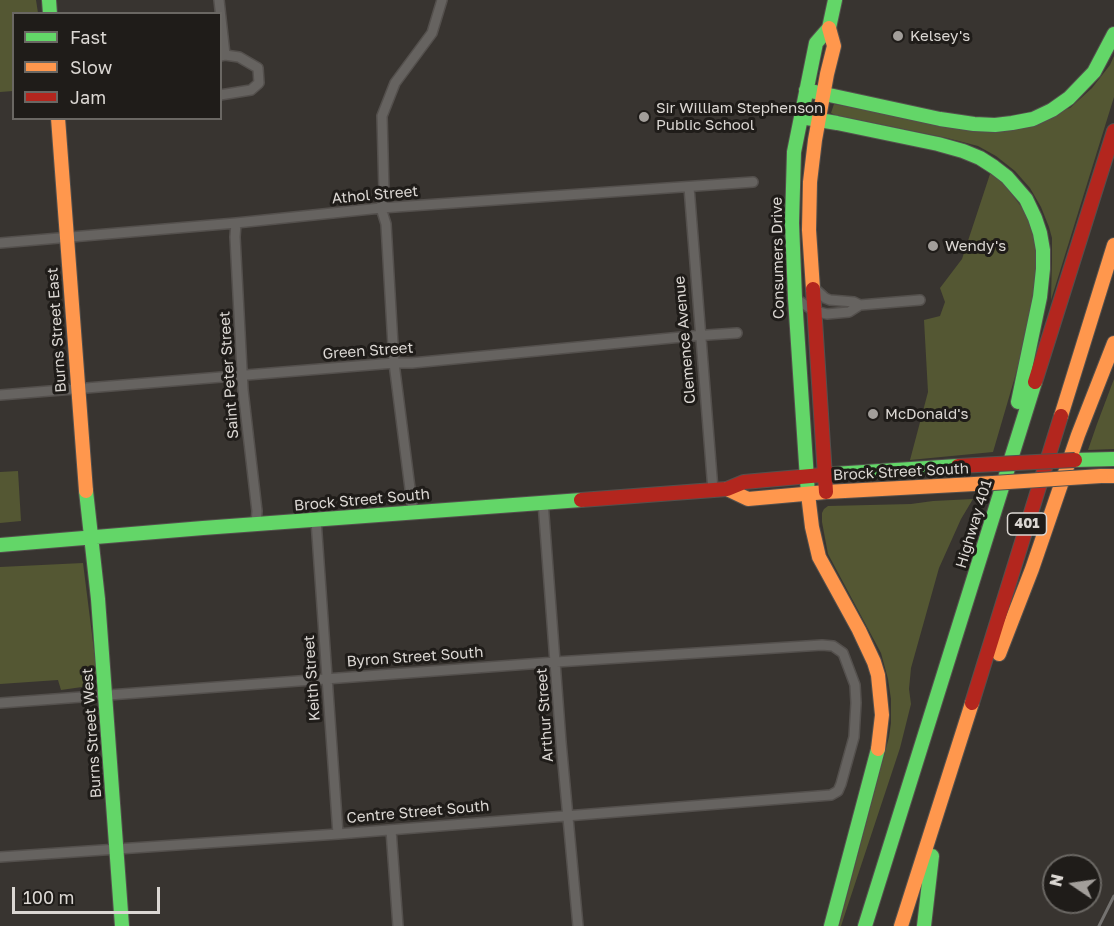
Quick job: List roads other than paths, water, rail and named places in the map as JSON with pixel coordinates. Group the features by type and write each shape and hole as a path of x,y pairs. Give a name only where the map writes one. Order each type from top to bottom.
{"main road":[{"name":"Consumers Drive","path":"826,492 809,230 810,182 815,140 834,46 829,28 835,0"},
{"name":"Consumers Drive","path":"829,28 816,43 794,152 792,223 795,298 808,494 819,557 868,646 879,683 882,715 879,746 831,926"},
{"path":"806,90 940,119 974,124 995,125 1033,119 1052,110 1082,86 1094,72 1114,34"},
{"path":"801,117 938,144 981,158 1007,177 1026,199 1040,233 1044,250 1043,269 1031,344 1013,424 940,687"},
{"name":"Burns Street East","path":"58,120 83,468 93,538"},
{"name":"Highway 401","path":"865,926 1114,132"},
{"name":"401","path":"901,926 1114,245"},
{"path":"924,926 940,807 1032,568 1078,435 1114,343"},
{"name":"Brock Street South","path":"0,546 203,528 728,489 744,482 807,476 1111,459"},
{"name":"Brock Street South","path":"728,489 748,499 826,492 1108,476"},
{"name":"Burns Street West","path":"93,538 122,926"}],"street":[{"path":"413,512 394,363 386,224 381,208 384,192 382,116 395,83 432,33 442,0"},
{"path":"222,95 251,90 259,82 258,68 239,57 223,56"},
{"name":"Athol Street","path":"0,243 381,208 753,182"},
{"name":"Clemence Avenue","path":"689,187 713,490"},
{"name":"Saint Peter Street","path":"236,223 243,375 257,511 256,525"},
{"path":"812,286 830,300 854,302 860,305"},
{"path":"795,298 814,311 827,315 849,312 860,305 920,300"},
{"name":"Green Street","path":"0,395 423,362 737,333"},
{"name":"Arthur Street","path":"543,502 578,926"},
{"name":"Keith Street","path":"316,520 338,834"},
{"name":"Byron Street South","path":"0,703 556,662 833,646 843,653 855,685 856,703 854,736 842,784 838,791"},
{"name":"Centre Street South","path":"0,857 391,830 831,795 838,791"},
{"path":"391,830 398,926"}],"railway":[{"path":"1099,926 1114,896"}],"place":[{"name":"Kelsey's","path":"898,36"},
{"name":"Sir William Stephenson Public School","path":"644,117"},
{"name":"Wendy's","path":"933,246"},
{"name":"McDonald's","path":"873,414"}]}
